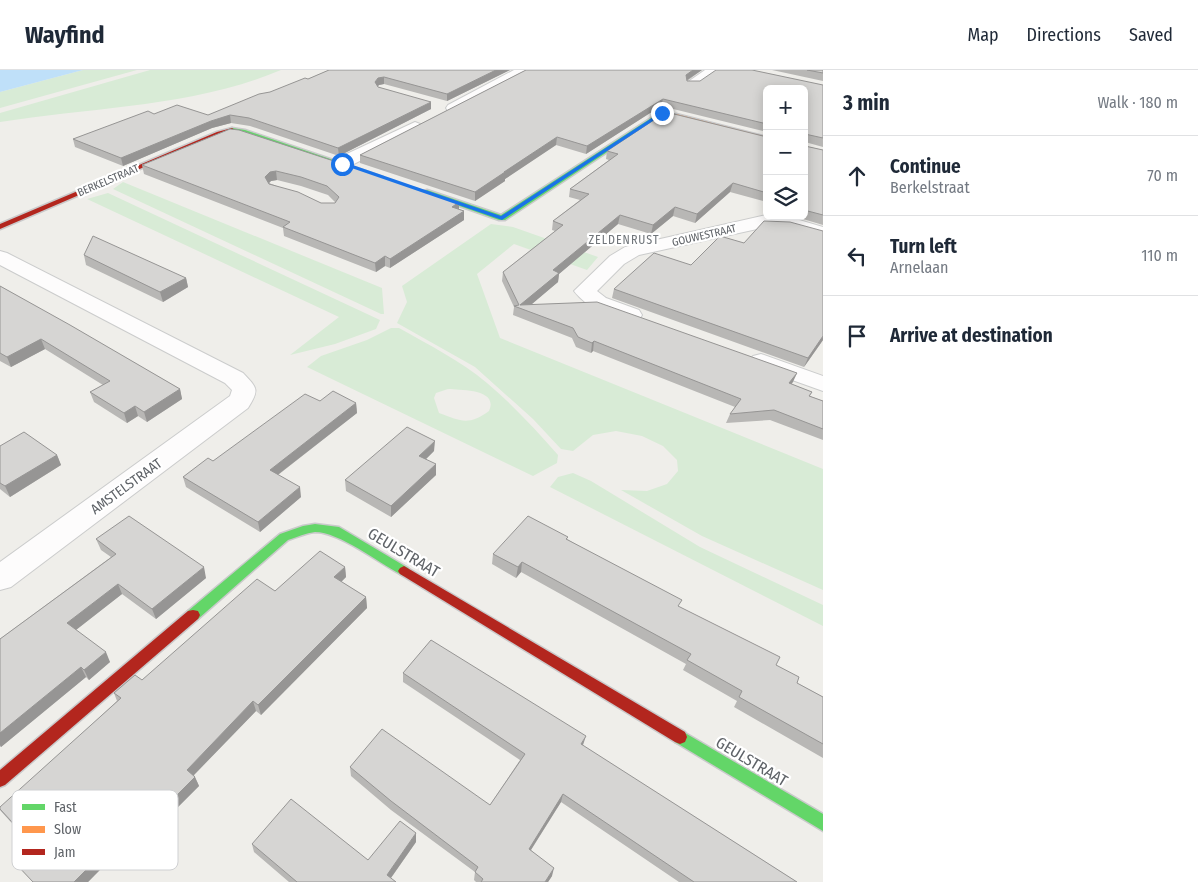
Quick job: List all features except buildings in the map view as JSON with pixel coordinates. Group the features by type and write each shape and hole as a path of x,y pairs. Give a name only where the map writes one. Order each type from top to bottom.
{"street":[{"path":"445,109 524,70"},
{"path":"692,84 715,70"},
{"path":"411,188 502,218 662,113 763,137"},
{"path":"342,164 426,122"},
{"name":"BERKELSTRAAT","path":"0,227 224,131 243,131 393,182"},
{"name":"GOUWESTRAAT","path":"654,324 598,303 585,292 617,260 632,251 766,221 789,223 823,233"},
{"name":"AMSTELSTRAAT","path":"0,257 234,378 244,388 244,395 232,408 0,578"},
{"path":"739,354 823,384"},
{"name":"GEULSTRAAT","path":"0,780 284,537 309,528 322,527 335,530 823,823"}],"green space":[{"path":"83,70 137,70 0,108 0,92"},
{"path":"150,70 281,70 213,92 178,99 0,122 0,113"},
{"path":"123,182 382,288 384,314 113,189"},
{"path":"108,193 380,320 376,329 335,344 290,355 339,317 87,199"},
{"path":"491,224 513,227 598,257 587,270 514,244 477,274 500,338 823,469 823,590 702,536 621,490 647,491 667,484 678,471 677,460 663,446 642,436 616,431 593,435 573,451 561,449 533,419 475,367 397,323 407,302 402,286"},
{"path":"391,328 399,328 456,360 487,383 524,418 558,455 557,463 533,476 307,367 321,356 367,340","holes":["448,389 477,392 484,395 489,398 491,404 489,411 475,419 464,421 439,413 434,398 436,393"]},
{"path":"573,473 591,481 700,547 823,605 823,626 550,487 558,477"}],"water":[{"path":"0,70 83,70 0,92"}],"traffic: fast":[{"path":"424,192 502,218 662,113 676,116"},
{"path":"232,130 243,131 379,177"},
{"path":"193,615 284,537 303,530 315,528 335,530 404,571"},
{"path":"680,737 823,823"}],"traffic: slow":[{"path":"676,116 763,138"}],"traffic: jam":[{"path":"0,227 219,133 232,130"},
{"path":"404,571 680,737"},
{"path":"0,780 193,615"}],"district":[{"name":"ZELDENRUST","path":"624,240"}],"route":[{"path":"342,164 502,218 662,113"}]}
